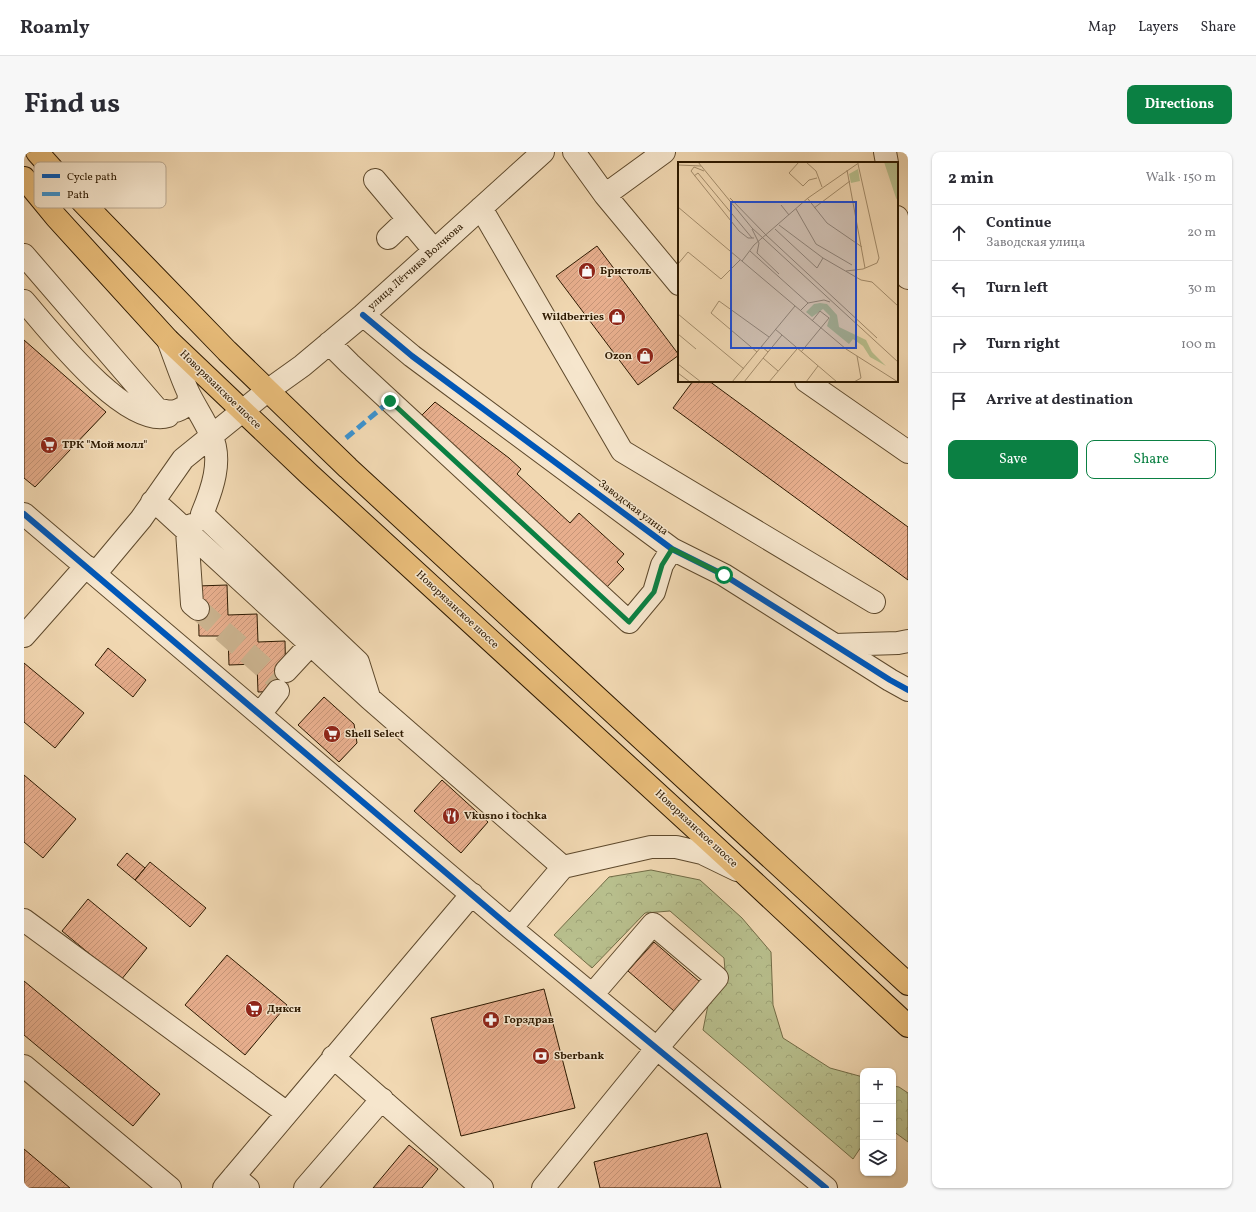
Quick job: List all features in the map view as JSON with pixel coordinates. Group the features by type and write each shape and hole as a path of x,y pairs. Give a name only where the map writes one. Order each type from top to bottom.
{"main road":[{"path":"37,152 46,162"},
{"name":"Новорязанское шоссе","path":"24,178 34,190"},
{"name":"Новорязанское шоссе","path":"49,208 168,340 315,481 745,874 908,1026"},
{"path":"89,208 267,391 348,468 908,984"}],"street":[{"name":"улица Лётчика Волчкова","path":"24,636 141,519 183,459 242,410 302,366 363,315 543,152"},
{"path":"574,152 605,196 678,283"},
{"path":"605,196 664,152"},
{"path":"885,152 887,162"},
{"path":"375,180 434,250"},
{"path":"481,208 622,451 874,602"},
{"path":"388,238 408,219"},
{"path":"898,223 908,278"},
{"path":"24,255 157,409 170,412 185,402"},
{"path":"24,301 77,363 120,401 140,414 152,418 164,418 175,414 185,402"},
{"name":"Заводская улица","path":"363,315 412,356 672,549 724,575 908,690"},
{"path":"168,340 185,402 212,436 216,447 216,467 211,491 202,514 187,531 192,604 198,609"},
{"path":"329,343 629,622 654,592 662,565 672,549"},
{"path":"807,382 908,452"},
{"path":"152,502 187,531 369,698 563,867"},
{"path":"24,514 511,928 826,1188"},
{"path":"202,514 358,662 369,698"},
{"path":"835,645 898,643 908,641"},
{"path":"286,671 311,644"},
{"path":"260,714 278,691"},
{"path":"511,928 563,867 651,847 676,847 702,853 745,874"},
{"path":"235,1184 287,1113 472,894"},
{"path":"24,920 287,1113"},
{"path":"543,1188 657,1048 717,978 653,924 592,995"},
{"path":"334,1057 482,1188"},
{"path":"24,1066 170,1188"},
{"path":"305,1188 382,1099"}],"green space":[{"path":"651,870 700,880 742,918 771,952 773,1005 783,1038 830,1068 860,1076 860,1148 853,1159 703,1030 708,1005 726,983 724,958 670,911 645,913 592,968 554,935 609,877"},
{"path":"896,1086 908,1093 908,1142 896,1133"}],"building":[{"path":"597,246 678,354 678,356 638,385 556,276"},
{"name":"ТРК \"Мой молл\"","path":"24,340 106,412 35,487 24,478"},
{"path":"692,382 710,382 908,527 908,580 673,408"},
{"path":"435,402 509,458 521,469 517,474 570,523 579,513 624,554 617,562 624,569 604,590 427,429 432,424 422,415"},
{"path":"227,585 228,615 257,614 258,642 285,641 286,691 258,692 257,664 229,665 228,636 199,636 198,586"},
{"path":"108,648 146,680 133,697 95,665"},
{"path":"24,663 84,713 55,748 24,722"},
{"name":"Shell Select","path":"324,697 354,724 357,743 339,762 298,725"},
{"path":"24,775 76,819 43,858 24,842"},
{"name":"Vkusno i tochka","path":"442,780 488,822 461,853 414,811"},
{"path":"127,853 145,868 135,880 117,865"},
{"path":"150,862 206,908 190,927 135,880"},
{"path":"88,899 147,948 121,980 62,931"},
{"path":"654,942 700,982 674,1011 628,971"},
{"path":"227,955 287,1005 245,1055 185,1005"},
{"path":"24,981 160,1094 133,1126 24,1035"},
{"path":"544,989 575,1108 461,1136 431,1018"},
{"path":"707,1133 721,1188 600,1188 594,1162"},
{"path":"409,1145 438,1169 422,1188 373,1188"},
{"path":"24,1149 70,1188 24,1188"}],"tunnel":[{"path":"198,609 278,680 278,691"}],"marked path":[{"path":"346,438 390,401"}],"cycle path":[{"path":"363,315 412,356 672,549 724,575 908,690"},
{"path":"24,514 511,928 826,1188"}],"place":[{"name":"Бристоль","path":"587,271"},
{"name":"Wildberries","path":"617,317"},
{"name":"Ozon","path":"645,356"},
{"name":"ТРК \"Мой молл\"","path":"49,445"},
{"name":"Shell Select","path":"332,734"},
{"name":"Vkusno i tochka","path":"451,816"},
{"name":"Дикси","path":"254,1009"},
{"name":"Горздрав","path":"491,1020"},
{"name":"Sberbank","path":"541,1056"}],"route":[{"path":"390,401 629,622 654,592 660,569 672,549 724,575"}]}
